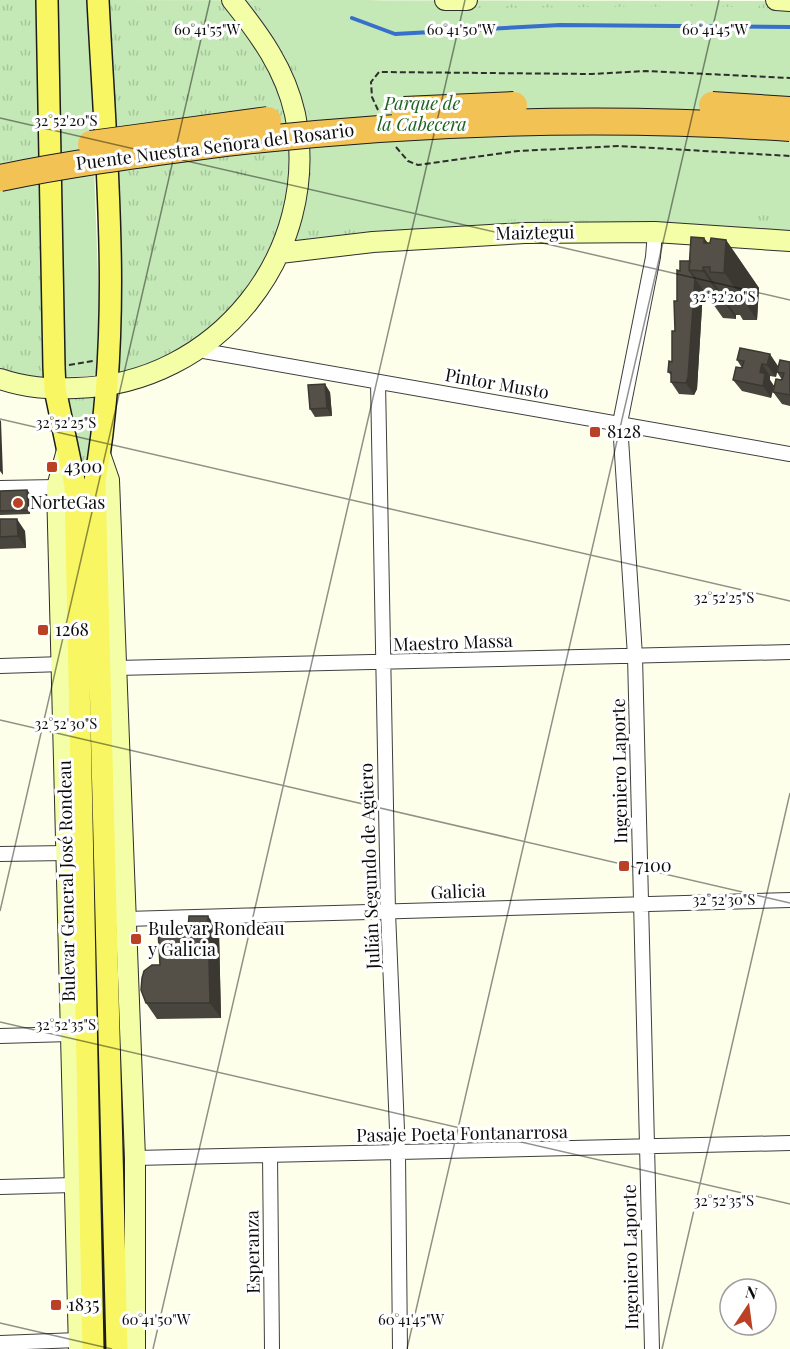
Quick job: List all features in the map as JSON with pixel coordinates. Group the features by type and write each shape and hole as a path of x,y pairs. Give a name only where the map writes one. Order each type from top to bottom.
{"highway":[{"name":"Puente Nuestra Señora del Rosario","path":"0,160 146,135 370,111 578,104 706,105 790,110"},
{"name":"Puente Nuestra Señora del Rosario","path":"0,178 150,153 376,128 582,121 710,123 790,128"}],"main road":[{"name":"Bulevar General José Rondeau","path":"47,0 55,389 75,485 87,1130 83,1346"},
{"name":"Bulevar General José Rondeau","path":"98,0 110,278 108,386 95,481 117,1349"},
{"path":"0,379 40,389 108,386 169,367 224,331 250,303 280,253 294,209 299,183 299,147 295,113 283,75 266,43 232,0"},
{"path":"445,0 467,0"},
{"path":"776,0 790,1"},
{"name":"Maiztegui","path":"280,253 309,248 449,236 655,232 790,241"},
{"name":"Bulevar General José Rondeau","path":"67,450 57,487 63,664 73,1185 83,1346"},
{"name":"Bulevar General José Rondeau","path":"100,454 109,480 135,1158 135,1349"},
{"path":"75,1208 87,1130"}],"street":[{"name":"Ingeniero Laporte","path":"652,1349 635,656 620,423 653,257 655,232"},
{"name":"Pintor Musto","path":"198,350 790,454"},
{"name":"Julián Segundo de Agüero","path":"378,382 388,912 398,1154 400,1349"},
{"path":"0,488 57,487"},
{"name":"Maestro Massa","path":"116,668 790,652"},
{"path":"0,666 63,664"},
{"path":"0,854 67,853"},
{"name":"Galicia","path":"126,920 790,900"},
{"path":"0,1036 70,1034"},
{"name":"Pasaje Poeta Fontanarrosa","path":"135,1158 398,1154 790,1143"},
{"name":"Esperanza","path":"270,1155 272,1349"},
{"path":"0,1186 73,1185"},
{"path":"0,1342 83,1346"}],"path":[{"path":"60,366 101,360"}],"green space":[{"path":"0,0 47,0 55,389 0,379"},
{"path":"54,0 88,0 101,360 99,370 93,376 65,377 62,373"},
{"path":"98,0 790,1 790,241 655,232 280,253 224,331 108,387 135,1349 79,1349 67,450 55,389 107,386"},
{"name":"Parque de la Cabecera","path":"253,0 368,0 474,8 702,6 790,9 790,216 758,215 742,223 524,219 300,231 312,167 309,109 290,54 274,27"}],"building":[{"path":"691,237 704,238 704,243 710,243 711,238 726,240 724,273 710,272 710,267 703,267 703,271 689,270"},
{"path":"680,261 690,261 689,270 695,278 686,383 671,382 671,372 668,372 669,361 672,362 672,331 675,331 674,301 677,301 677,270 680,271"},
{"path":"740,348 770,354 767,365 762,364 760,372 765,374 763,386 733,380 736,367 742,368 744,361 737,360"},
{"path":"780,360 790,362 790,395 773,392 776,379 782,380 784,373 777,372"},
{"path":"325,384 327,408 310,409 308,385"},
{"path":"27,490 28,510 0,511 0,491"},
{"path":"0,519 17,519 18,536 0,537"},
{"path":"189,916 208,916 210,1003 146,1003 141,990 142,978 144,971 152,965 160,965 158,930 188,928"}],"waterway":[{"path":"352,18 395,34 560,25 790,27"}],"place":[{"name":"8128","path":"595,432"},
{"name":"4300","path":"52,467"},
{"name":"NorteGas","path":"18,503"},
{"name":"1268","path":"43,630"},
{"name":"7100","path":"624,866"},
{"name":"Bulevar Rondeau y Galicia","path":"136,939"},
{"name":"1835","path":"56,1305"}]}
